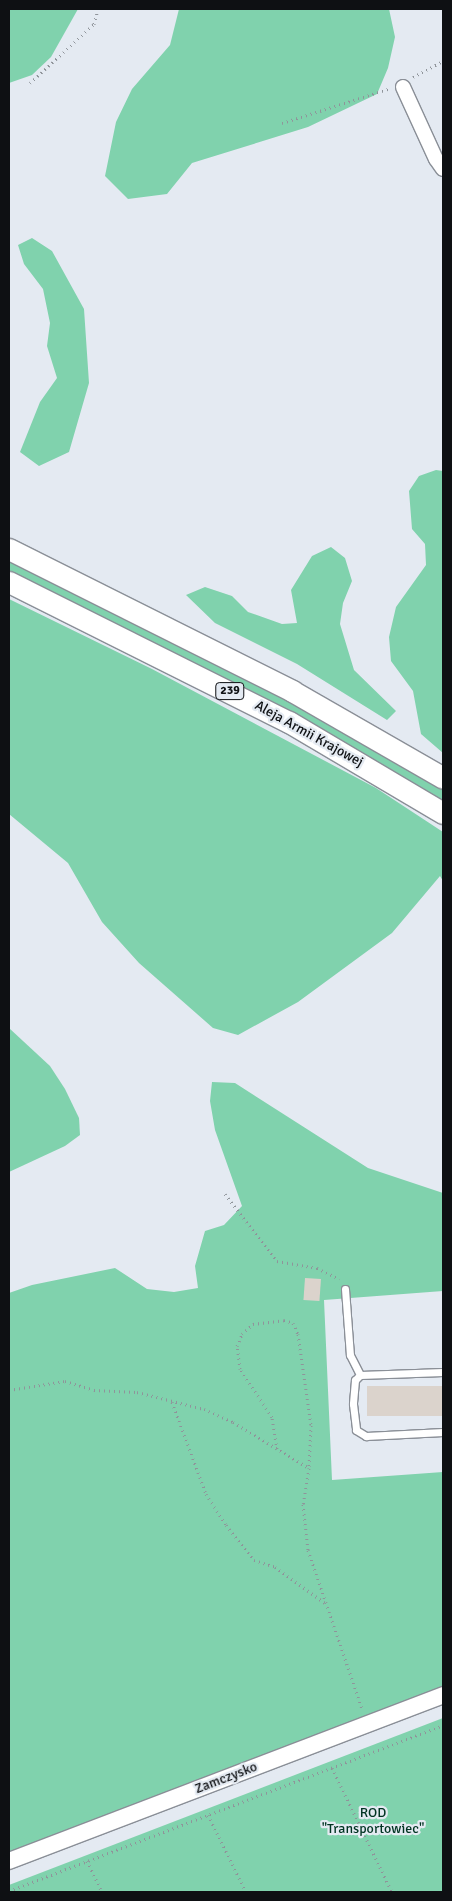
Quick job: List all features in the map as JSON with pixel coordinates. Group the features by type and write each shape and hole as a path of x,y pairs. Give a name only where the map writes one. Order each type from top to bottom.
{"main road":[{"name":"Aleja Armii Krajowej","path":"9,550 292,691 443,778"},
{"name":"Aleja Armii Krajowej","path":"9,582 281,718 443,813"}],"street":[{"path":"403,87 443,169"},
{"name":"Zamczysko","path":"9,1861 443,1696"}],"lane":[{"path":"345,1289 350,1355 360,1375"},
{"path":"443,1372 360,1375 355,1380 353,1404 356,1430 366,1436 443,1432"}],"path":[{"path":"30,83 94,24 98,9"},
{"path":"282,123 385,88 403,87 417,74 443,62"},
{"path":"225,1194 277,1261 317,1268 338,1277 345,1289"},
{"path":"277,1449 272,1417 240,1369 237,1346 242,1334 253,1324 284,1320 293,1323 298,1334 305,1370 311,1424 303,1525 308,1550 367,1724"},
{"path":"9,1390 65,1381 94,1390 137,1392 204,1409 233,1422 309,1468"},
{"path":"172,1401 206,1494 226,1525 254,1560 276,1568 326,1603"},
{"path":"9,1891 443,1725"},
{"path":"332,1768 392,1892"},
{"path":"208,1816 246,1892"},
{"path":"87,1861 102,1892"}],"green space":[{"path":"9,9 78,9 51,57 32,75 9,83"},
{"path":"179,9 389,9 395,37 388,68 377,94 308,127 192,163 167,194 128,199 105,176 116,122 132,89 170,45"},
{"path":"32,238 52,251 84,309 89,383 69,452 39,466 20,452 40,402 57,378 47,346 50,323 43,289 24,264 18,245"},
{"path":"436,470 443,471 443,753 421,734 413,691 391,661 389,637 396,607 426,565 425,544 412,529 409,491 419,476"},
{"path":"331,547 345,558 352,581 343,603 340,624 354,670 396,711 387,720 297,664 215,623 186,595 205,587 232,596 248,612 282,624 297,623 291,590 312,556"},
{"path":"9,560 286,699 443,790 443,802 322,730 221,676 9,572"},
{"path":"9,599 152,669 376,788 443,832 443,881 440,876 392,933 298,1002 238,1035 213,1028 139,963 102,922 68,863 9,814"},
{"path":"9,1028 50,1066 65,1089 79,1118 80,1135 65,1146 9,1172"},
{"path":"212,1082 235,1083 368,1168 443,1193 443,1291 324,1300 332,1480 443,1472 443,1688 9,1853 9,1293 32,1285 115,1268 147,1289 174,1292 198,1288 195,1266 205,1231 224,1225 242,1206 215,1130 210,1101"},
{"name":"ROD \"Transportowiec\"","path":"443,1718 443,1892 9,1892 9,1885"}],"building":[{"path":"305,1278 321,1279 319,1301 303,1300"},
{"path":"367,1386 443,1386 443,1416 367,1416"}]}
